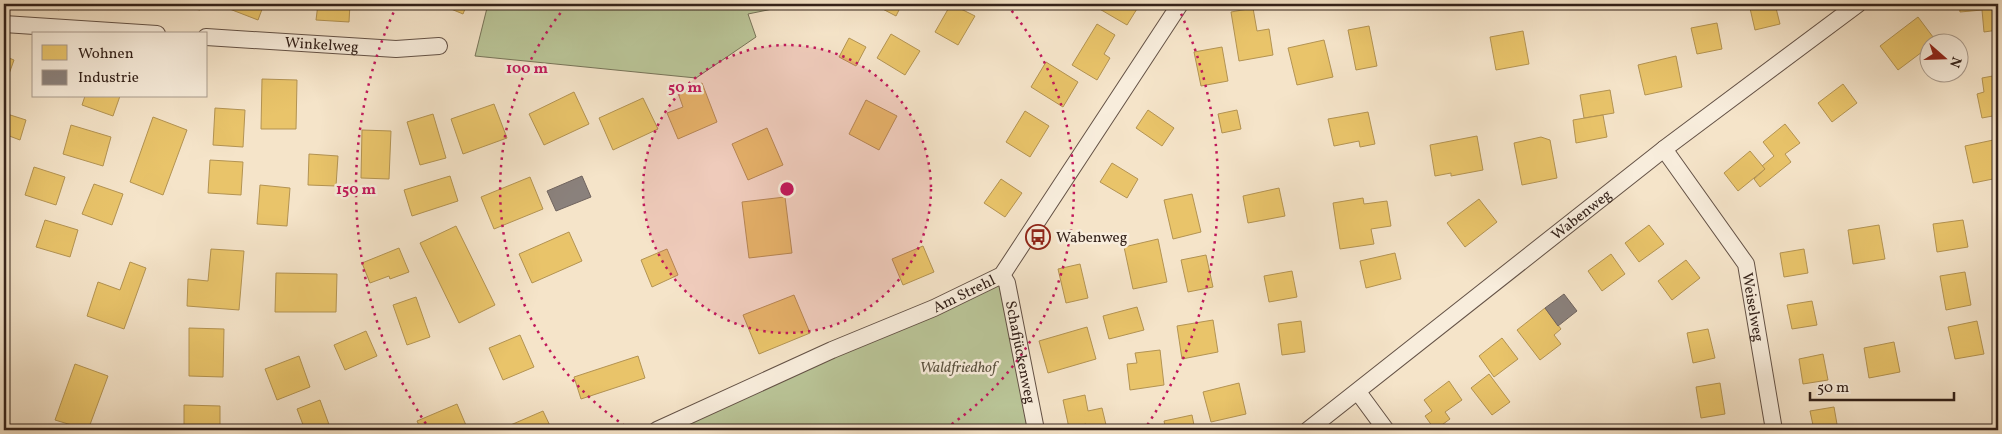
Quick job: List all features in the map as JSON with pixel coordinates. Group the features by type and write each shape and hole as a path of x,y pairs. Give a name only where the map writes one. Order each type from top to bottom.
{"street":[{"name":"Am Strehl","path":"657,430 832,350 934,308 1002,275 1180,4"},
{"name":"Wabenweg","path":"1308,430 1664,149 1858,4"},
{"path":"4,24 126,32"},
{"name":"Winkelweg","path":"208,37 396,48 439,46"},
{"name":"Weiselweg","path":"1664,149 1746,264 1774,430"},
{"name":"Schafjückenweg","path":"1002,275 1007,284 1036,430"},
{"path":"1358,392 1386,430"}],"green space":[{"path":"488,4 797,4 748,14 756,37 696,78 475,56"},
{"name":"Waldfriedhof","path":"1002,275 1036,430 657,430"}],"building: Wohnen":[{"path":"40,4 61,4 59,10"},
{"path":"178,4 201,4 200,10 177,6"},
{"path":"228,4 264,4 258,20 227,8"},
{"path":"318,4 350,4 349,22 316,20"},
{"path":"439,4 467,4 463,14"},
{"path":"873,4 902,4 896,16"},
{"path":"951,4 975,16 958,45 935,32"},
{"path":"1091,4 1140,4 1127,25"},
{"path":"1749,4 1775,4 1780,24 1755,30"},
{"path":"1959,4 1998,4 1998,30 1984,32 1982,10 1960,12"},
{"path":"1253,8 1257,31 1269,29 1273,55 1239,61 1231,12"},
{"path":"1918,17 1929,32 1920,32 1920,54 1898,70 1880,46"},
{"path":"1717,23 1722,49 1697,54 1691,28"},
{"path":"1097,24 1115,35 1104,54 1110,58 1097,80 1072,65"},
{"path":"1369,26 1377,66 1356,70 1348,30"},
{"path":"1523,31 1529,64 1496,70 1490,37"},
{"path":"891,34 920,51 905,75 877,58"},
{"path":"849,38 866,47 856,66 839,57"},
{"path":"1324,40 1333,77 1297,85 1288,48"},
{"path":"1222,47 1228,81 1201,86 1194,52"},
{"path":"4,56 14,60 4,88"},
{"path":"1676,56 1682,87 1645,95 1638,65"},
{"path":"1046,62 1078,82 1063,107 1031,87"},
{"path":"1998,75 1998,115 1982,118 1977,94 1984,92 1982,78"},
{"path":"262,79 297,80 296,129 261,129"},
{"path":"702,83 717,122 678,139 667,113 683,107 678,93"},
{"path":"1843,84 1857,103 1832,122 1818,103"},
{"path":"1610,90 1614,113 1584,118 1580,95"},
{"path":"574,92 589,124 544,145 529,114"},
{"path":"84,98 119,98 113,116 82,105"},
{"path":"643,98 658,129 613,150 599,118"},
{"path":"866,100 897,116 879,150 849,134"},
{"path":"494,104 507,138 463,154 451,119"},
{"path":"215,108 245,110 243,147 213,145"},
{"path":"1148,110 1174,128 1162,146 1136,128"},
{"path":"1237,110 1241,129 1222,133 1218,114"},
{"path":"1025,111 1049,126 1030,157 1006,142"},
{"path":"1368,112 1375,144 1360,147 1359,141 1334,146 1328,119"},
{"path":"4,113 26,120 20,140 4,134"},
{"path":"433,114 446,158 420,165 407,122"},
{"path":"1603,115 1607,137 1576,143 1573,120"},
{"path":"153,117 187,130 163,195 130,182"},
{"path":"1785,124 1800,143 1785,154 1791,162 1760,187 1754,179 1765,169 1762,166 1774,156 1763,142"},
{"path":"71,125 111,137 103,166 63,154"},
{"path":"767,128 783,165 748,180 732,144"},
{"path":"362,130 391,131 389,179 361,178"},
{"path":"1477,136 1483,170 1451,176 1451,173 1435,176 1430,145"},
{"path":"1541,137 1550,140 1557,178 1522,185 1514,143"},
{"path":"1998,139 1998,178 1973,183 1965,146"},
{"path":"1750,151 1765,169 1738,191 1724,173"},
{"path":"309,154 338,156 336,186 308,185"},
{"path":"210,160 243,162 241,195 208,193"},
{"path":"1112,163 1138,179 1127,198 1100,182"},
{"path":"34,167 65,177 56,205 25,195"},
{"path":"450,176 458,201 412,216 404,190"},
{"path":"530,177 543,209 494,229 481,197"},
{"path":"1001,179 1022,193 1005,217 984,203"},
{"path":"94,184 123,194 112,225 82,214"},
{"path":"260,185 290,188 287,226 257,224"},
{"path":"1279,188 1285,216 1248,223 1243,196"},
{"path":"1192,194 1201,232 1173,239 1164,200"},
{"path":"785,197 792,253 749,258 742,202"},
{"path":"1363,198 1364,204 1387,201 1391,226 1371,229 1374,244 1340,249 1333,203"},
{"path":"1479,199 1497,222 1465,247 1447,223"},
{"path":"45,220 78,230 70,257 36,247"},
{"path":"1963,220 1968,247 1937,252 1933,224"},
{"path":"1649,225 1664,244 1639,262 1625,243"},
{"path":"1879,225 1885,259 1853,264 1848,230"},
{"path":"456,226 495,305 459,323 420,243"},
{"path":"569,232 582,261 532,283 519,254"},
{"path":"1158,239 1167,282 1133,289 1124,247"},
{"path":"923,246 934,272 903,285 892,259"},
{"path":"399,248 409,272 390,279 389,276 370,283 362,263"},
{"path":"211,249 244,251 239,310 187,306 188,279 208,281"},
{"path":"667,249 678,275 652,287 641,260"},
{"path":"1804,249 1808,273 1784,277 1780,253"},
{"path":"1395,253 1401,279 1366,288 1360,261"},
{"path":"1611,254 1625,274 1602,291 1588,271"},
{"path":"1206,255 1213,287 1188,292 1181,260"},
{"path":"1686,260 1700,278 1672,300 1658,281"},
{"path":"130,262 146,268 124,329 87,316 98,282 120,290"},
{"path":"1080,264 1088,298 1066,303 1058,269"},
{"path":"1292,271 1297,297 1269,302 1264,276"},
{"path":"1965,272 1971,305 1946,310 1940,276"},
{"path":"276,273 337,274 336,312 275,312"},
{"path":"794,295 810,333 759,354 743,315"},
{"path":"416,297 430,337 407,345 393,305"},
{"path":"1812,301 1817,325 1792,329 1787,305"},
{"path":"1137,307 1144,330 1109,339 1103,316"},
{"path":"1545,308 1561,329 1554,335 1561,344 1540,360 1517,330"},
{"path":"1213,320 1218,352 1182,359 1177,326"},
{"path":"1301,321 1305,352 1282,355 1278,324"},
{"path":"1977,321 1984,354 1955,359 1948,327"},
{"path":"1087,327 1096,359 1048,373 1039,341"},
{"path":"189,328 224,329 223,377 189,376"},
{"path":"1708,329 1715,358 1693,363 1687,333"},
{"path":"366,331 377,356 345,370 334,345"},
{"path":"520,335 534,367 503,380 489,348"},
{"path":"1502,338 1518,359 1494,377 1479,356"},
{"path":"1894,342 1900,372 1869,378 1864,348"},
{"path":"1160,350 1164,385 1130,390 1127,364 1137,363 1135,353"},
{"path":"1823,354 1828,380 1803,384 1799,359"},
{"path":"299,356 310,387 277,400 265,369"},
{"path":"638,356 645,378 581,399 574,377"},
{"path":"75,364 108,376 88,430 55,420"},
{"path":"1489,374 1510,402 1492,415 1471,388"},
{"path":"1449,381 1462,400 1445,412 1450,419 1435,430 1425,416 1432,411 1424,400"},
{"path":"1239,383 1246,414 1211,422 1203,392"},
{"path":"1720,383 1725,414 1701,418 1696,387"},
{"path":"1085,395 1088,411 1102,408 1107,429 1087,430 1086,424 1069,428 1063,400"},
{"path":"320,400 331,430 305,430 297,409"},
{"path":"457,404 468,430 421,430 417,421"},
{"path":"184,405 220,406 220,430 184,430"},
{"path":"1834,407 1838,430 1814,430 1810,411"},
{"path":"543,411 552,430 507,430 506,427"},
{"path":"1192,415 1195,430 1166,430 1164,421"}],"building: Industrie":[{"path":"582,176 591,197 556,211 547,191"},
{"path":"1564,294 1577,311 1558,326 1545,308"}],"place":[{"name":"Wabenweg","path":"1038,237"}]}
